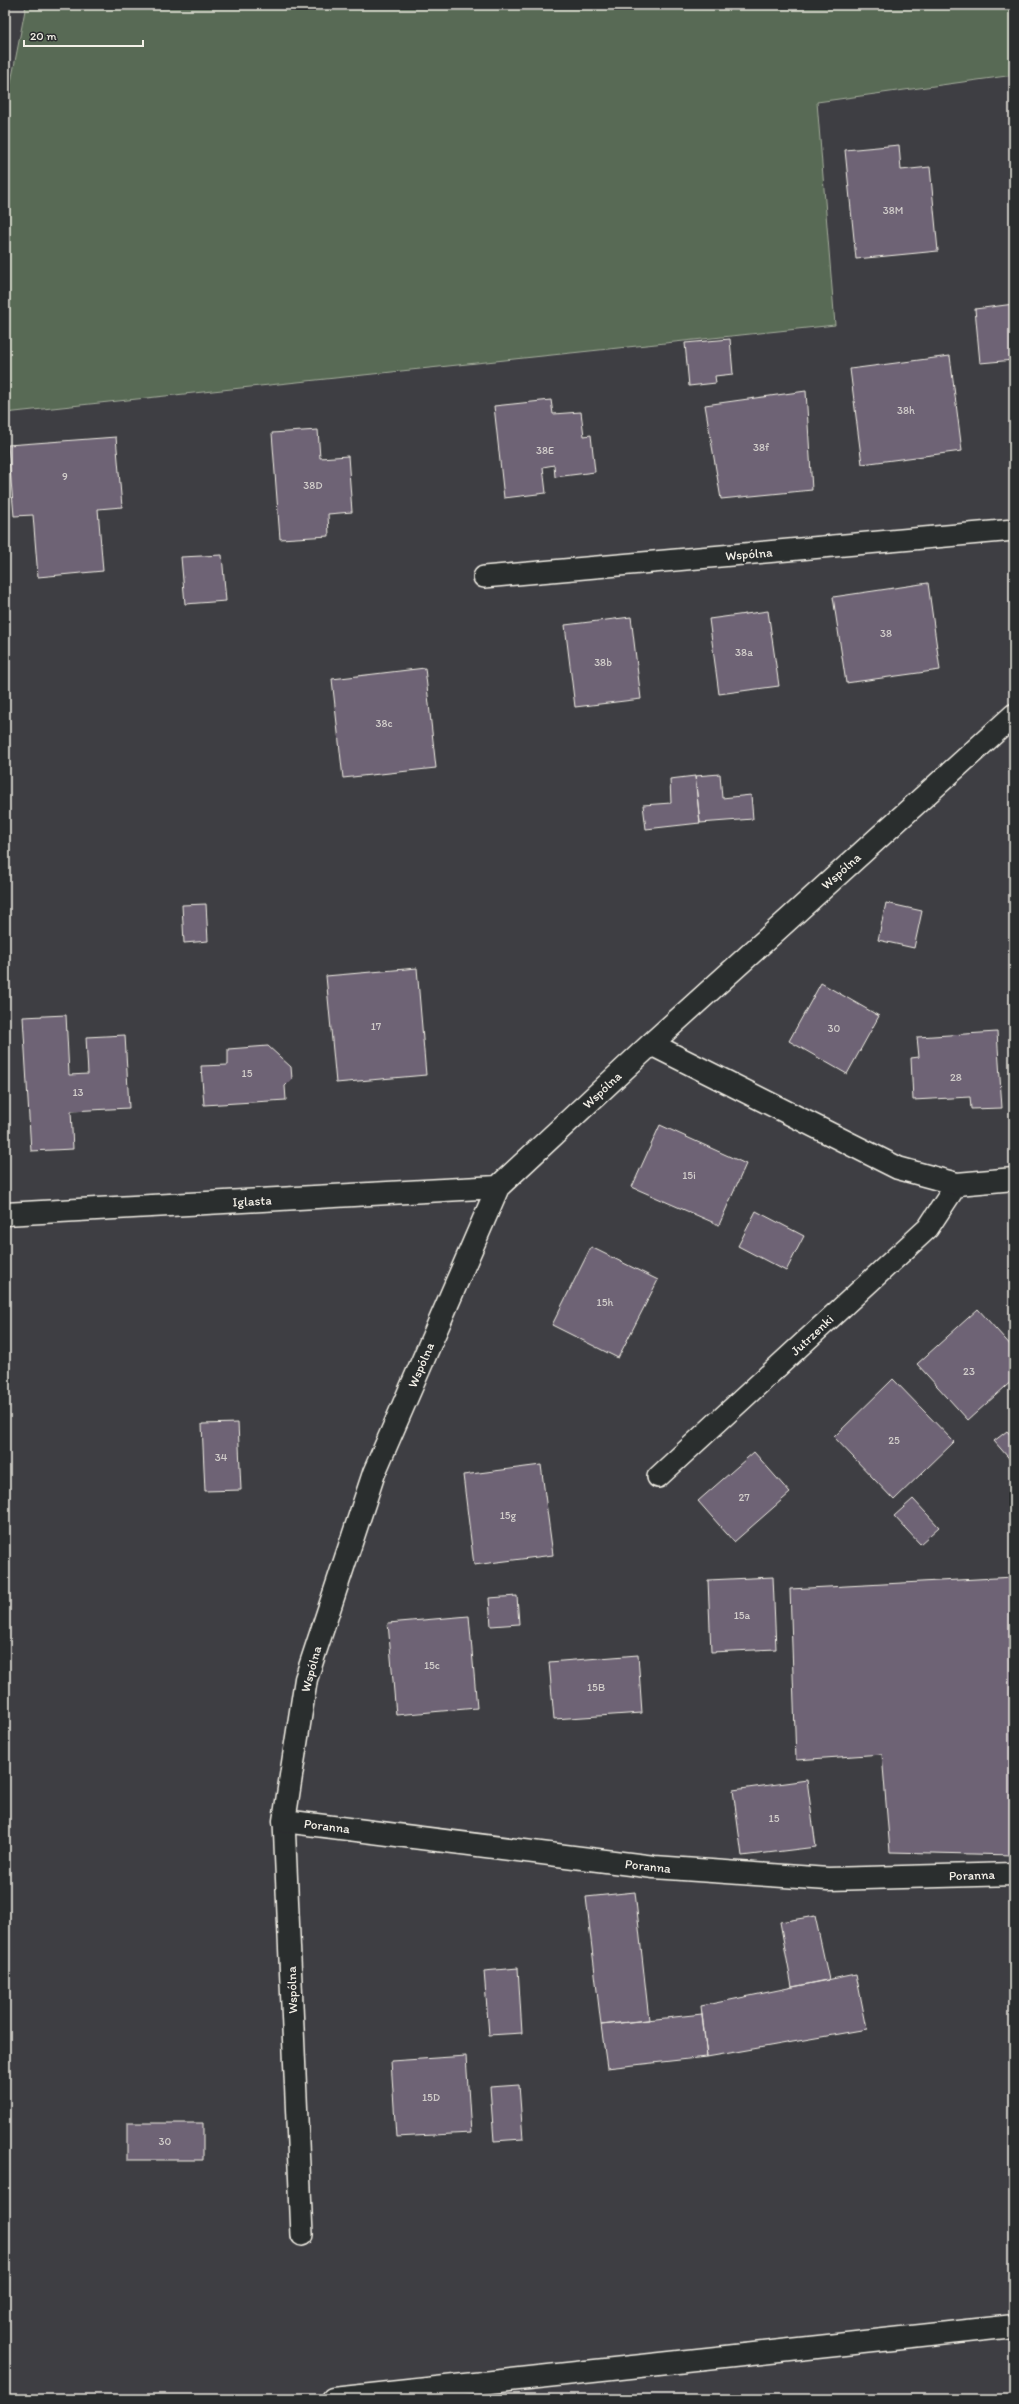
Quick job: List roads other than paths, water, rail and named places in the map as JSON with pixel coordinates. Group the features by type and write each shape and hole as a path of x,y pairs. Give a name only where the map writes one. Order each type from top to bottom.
{"street":[{"name":"Wspólna","path":"284,1821 306,1679 372,1480 498,1188 651,1044 1014,715"},
{"path":"651,1044 898,1168 957,1184 1014,1179"},
{"name":"Iglasta","path":"5,1214 498,1188"},
{"name":"Poranna","path":"284,1821 654,1867 828,1879 1014,1874"},
{"path":"333,2399 1014,2326"}],"lane":[{"name":"Wspólna","path":"484,577 1014,530"},
{"name":"Jutrzenki","path":"658,1477 928,1228 957,1184"},
{"name":"Wspólna","path":"284,1821 302,2235"}]}
